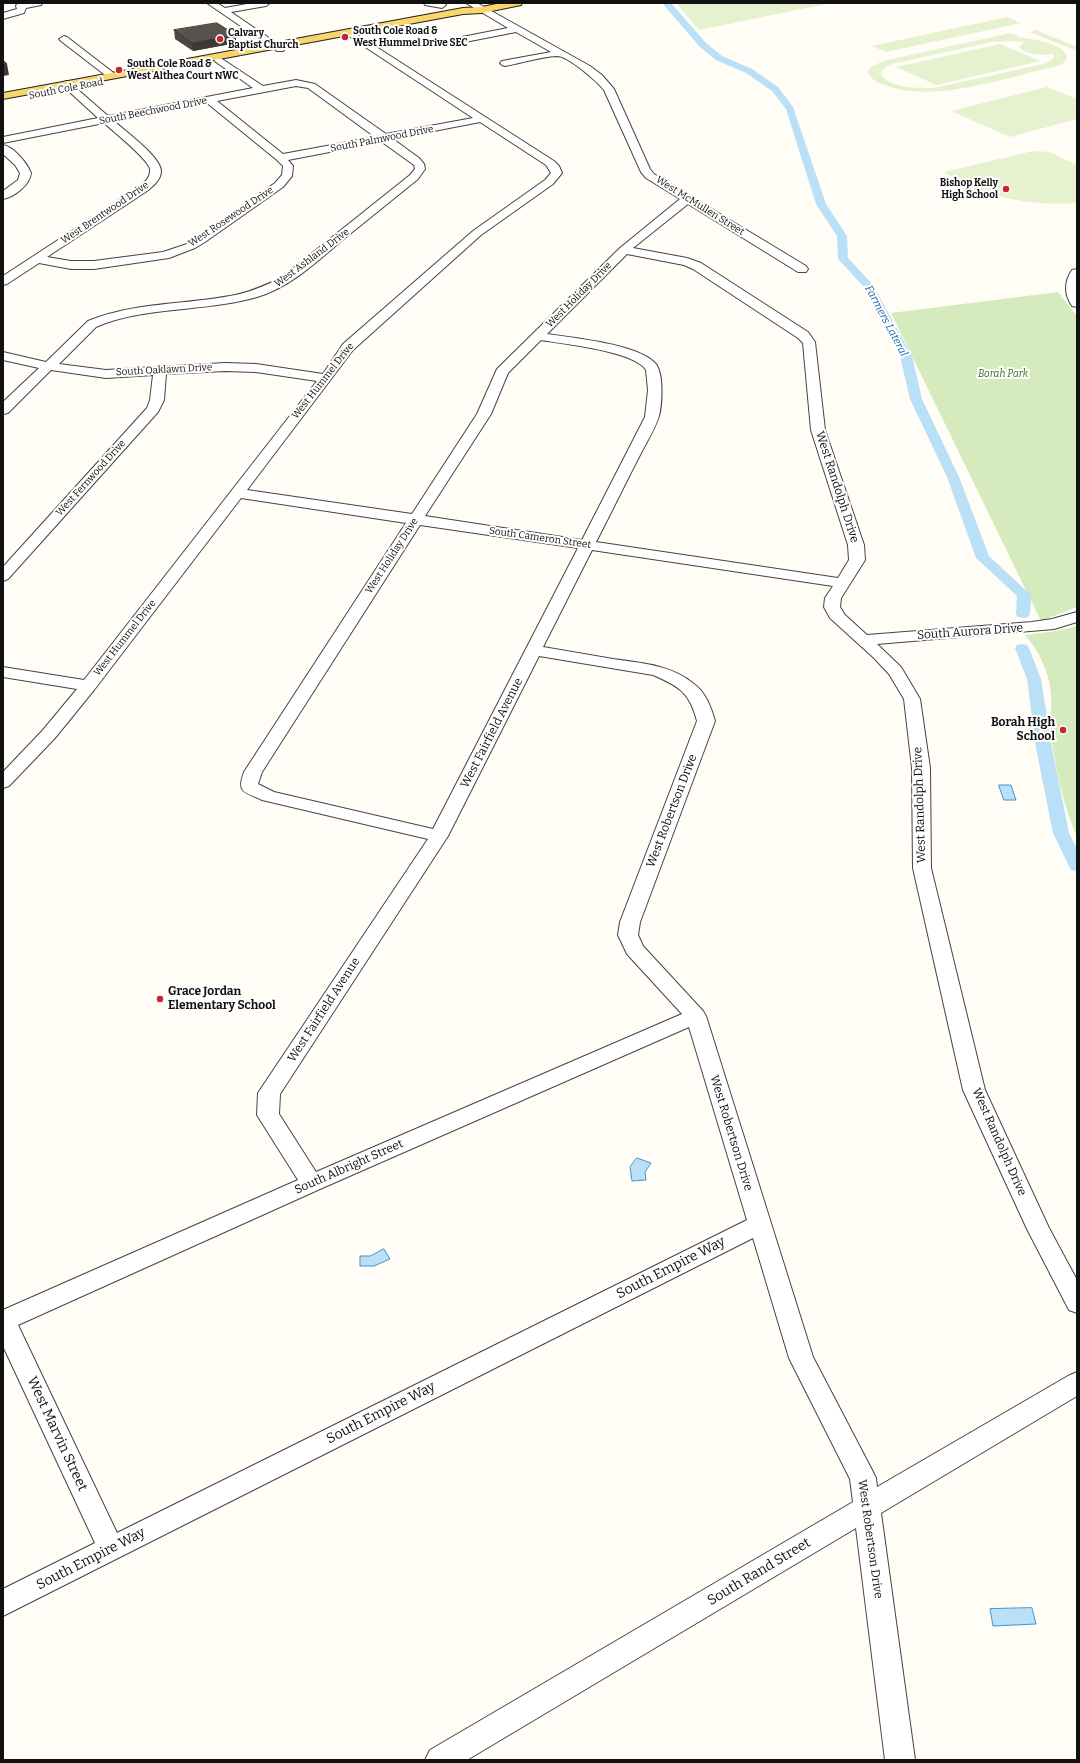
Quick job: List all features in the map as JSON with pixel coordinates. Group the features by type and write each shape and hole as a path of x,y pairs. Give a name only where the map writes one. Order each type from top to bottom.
{"main road":[{"name":"South Cole Road","path":"3,101 112,76 191,61 353,35 468,14 517,3"},
{"name":"South Cole Road","path":"3,96 172,69 463,11 482,10"},
{"path":"172,69 191,61"}],"street":[{"path":"18,4 38,3"},
{"path":"211,3 278,47"},
{"path":"222,11 266,3"},
{"path":"428,3 442,5"},
{"name":"West McMullen Street","path":"470,3 587,68 599,77 615,101 650,176 802,269"},
{"path":"3,16 21,11 22,8 18,4"},
{"path":"465,40 517,29"},
{"name":"West Hummel Drive","path":"3,782 49,734 88,686 326,378 348,346 477,233 554,178 557,174 555,168 550,163 353,35"},
{"path":"64,39 112,76"},
{"path":"504,63 560,53"},
{"path":"219,60 260,89"},
{"name":"South Beechwood Drive","path":"3,140 260,89 302,83"},
{"name":"West Ashland Drive","path":"3,410 85,330 101,320 123,314 255,295 285,281 418,174 420,169 419,164 415,160 311,86 302,83"},
{"name":"West Brentwood Drive","path":"3,282 144,189 150,184 156,173 156,167 151,160 69,86"},
{"path":"210,100 281,158"},
{"name":"South Palmwood Drive","path":"281,158 482,119"},
{"path":"3,148 25,168 27,178 24,182 3,196"},
{"name":"West Rosewood Drive","path":"37,259 71,265 94,265 165,255 191,246 279,185 287,176 288,166 281,158"},
{"name":"West Holiday Drive","path":"439,836 268,796 249,787 248,782 484,414 502,372 624,250 688,199"},
{"name":"West Randolph Drive","path":"624,250 687,262 697,266 807,339 809,342 818,430 856,545 857,560 833,598 832,607 838,618 895,671 912,699 921,768 922,868 974,1090 1038,1229 1077,1303"},
{"path":"1077,273 1073,281 1072,291 1077,303"},
{"name":"West Fairfield Avenue","path":"312,1183 268,1115 270,1093 439,836 652,417 654,409 654,373 652,367 646,361 629,353 537,336"},
{"name":"South Oaklawn Drive","path":"3,356 48,366 106,374 192,368 240,368 326,378"},
{"name":"West Fernwood Drive","path":"3,576 153,409 157,400 160,371"},
{"name":"South Cameron Street","path":"237,493 843,582"},
{"name":"South Aurora Drive","path":"862,640 1032,627 1054,624 1077,617"},
{"name":"West Robertson Drive","path":"534,650 657,671 676,678 691,689 702,704 706,721 630,922 628,935 634,949 696,1016 801,1358 863,1478 900,1760"},
{"path":"3,672 88,686"},
{"name":"South Albright Street","path":"3,1321 312,1183 696,1016"},
{"name":"South Empire Way","path":"3,1603 759,1224"},
{"name":"West Marvin Street","path":"3,1321 111,1549"},
{"name":"South Rand Street","path":"440,1760 1077,1383"}],"green space":[{"path":"676,3 831,3 699,30"},
{"path":"1007,17 1021,23 886,52 872,46"},
{"path":"1036,30 1077,47 1077,51 1029,32"},
{"path":"1010,33 1019,36 1016,37 1038,40 1054,45 1065,53 1067,59 1061,65 991,83 946,91 924,92 904,90 875,81 868,72 871,67 883,61","holes":["992,42 1025,42 1019,47 1022,50 1040,55 1054,54 1054,58 1043,64 934,88 905,87 891,83 881,74 884,68 892,64"]},
{"path":"1000,44 1041,61 936,85 896,67"},
{"path":"1047,87 1077,99 1077,119 1010,137 951,111"},
{"path":"1033,151 1050,152 1077,165 1077,203 1042,203 1008,198 975,188 944,172"},
{"name":"Borah Park","path":"1058,292 1077,316 1077,607 1041,621 891,313"},
{"name":"Borah High School","path":"1077,626 1077,837 1064,800 1055,762 1050,731 1051,693 1048,677 1039,655 1025,635 1056,631"}],"water":[{"path":"999,785 1011,785 1016,800 1004,800"},
{"path":"637,1158 651,1163 645,1172 646,1180 632,1181 630,1167"},
{"path":"384,1249 390,1259 374,1266 360,1266 360,1256 370,1256"},
{"path":"1032,1608 1036,1624 993,1626 990,1609"}],"building":[{"path":"217,23 236,35 192,43 174,30"}],"waterway":[{"name":"Farmers Lateral","path":"666,3 703,45 719,58 749,71 775,89 790,109 821,204 842,236 843,259 868,285 906,356 916,399 953,477 983,558 1024,595 1023,614"},
{"name":"Farmers Lateral","path":"1022,648 1034,679 1044,748 1061,833 1077,866"}],"place":[{"name":"South Cole Road & West Hummel Drive SEC","path":"345,37"},
{"name":"Calvary Baptist Church","path":"220,39"},
{"name":"South Cole Road & West Althea Court NWC","path":"119,70"},
{"name":"Bishop Kelly High School","path":"1006,189"},
{"name":"Borah High School","path":"1063,730"},
{"name":"Grace Jordan Elementary School","path":"160,999"}]}
